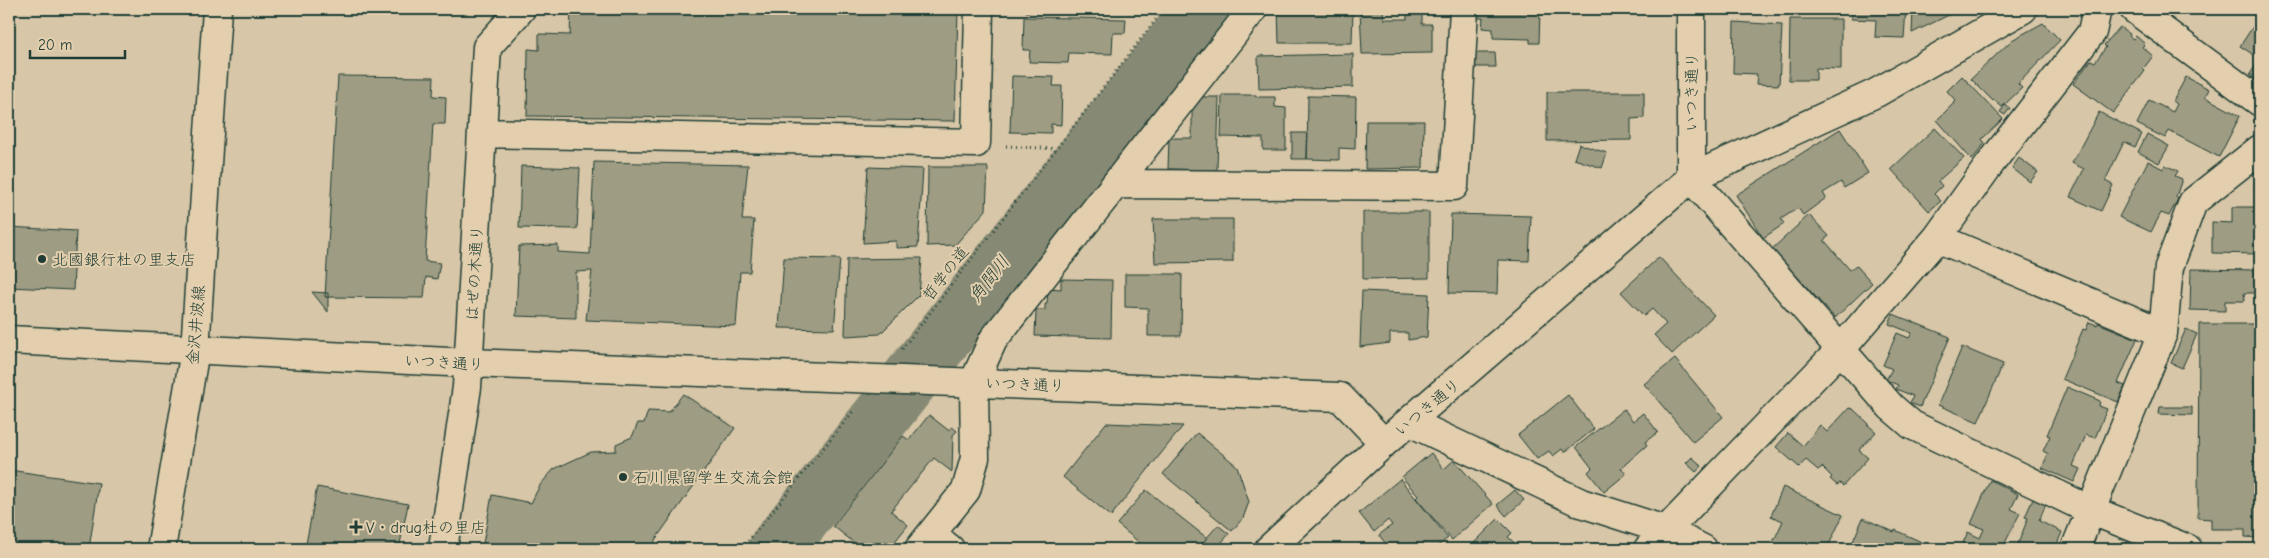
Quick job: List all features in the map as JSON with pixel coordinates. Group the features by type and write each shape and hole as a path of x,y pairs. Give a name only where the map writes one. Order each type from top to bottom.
{"street":[{"name":"金沢井波線","path":"161,549 195,350 217,9"},
{"name":"はぜの木通り","path":"443,549 463,420 469,363 488,47 521,9"},
{"path":"482,133 976,143 979,9"},
{"path":"933,544 966,490 975,458 974,382 993,340 1253,9"},
{"path":"1117,184 1454,186 1464,9"},
{"name":"いつき通り","path":"9,340 469,363 1340,397 1384,443 1691,178 1691,9"},
{"path":"2023,9 1876,93 1691,178 1891,407 1912,425 2090,510 2188,549"},
{"path":"1657,540 1841,350 1936,238 1990,164 2092,32 2097,9"},
{"path":"2134,9 2260,102"},
{"path":"2075,549 2163,333 2170,267 2193,202 2260,149"},
{"path":"1936,238 2163,333"},
{"path":"1410,422 1581,502 1657,540 1703,549"},
{"path":"1269,549 1384,443"}],"path":[{"name":"哲学の道","path":"742,549 879,378 1164,9"},
{"path":"976,143 1056,149"}],"building":[{"path":"571,9 958,9 955,121 527,116 528,49 539,50 539,34 570,35"},
{"path":"1026,9 1133,9 1133,10 1026,12"},
{"path":"1278,9 1353,9 1352,43 1279,43"},
{"path":"1360,9 1383,9 1384,19 1407,19 1407,9 1422,9 1422,24 1432,24 1432,53 1362,54"},
{"path":"1471,9 1540,9 1539,43 1530,43 1530,39 1493,38 1493,29 1482,28 1483,18 1471,18"},
{"path":"1775,9 1838,9 1838,13 1775,14"},
{"path":"1851,9 1906,9 1904,38 1875,37 1876,20 1851,19"},
{"path":"1913,9 1961,9 1912,33"},
{"path":"2260,16 2260,59 2240,46"},
{"path":"1024,17 1126,19 1125,33 1113,33 1112,54 1069,53 1068,63 1029,62 1030,50 1023,50"},
{"path":"1790,19 1841,19 1841,69 1816,68 1816,80 1789,80"},
{"path":"1734,22 1782,25 1779,85 1756,84 1757,74 1733,73"},
{"path":"2043,23 2060,40 2018,84 2022,88 2002,107 1993,101 1971,79 2012,40"},
{"path":"2120,27 2130,34 2129,36 2133,39 2136,36 2145,44 2142,47 2153,56 2143,69 2145,71 2113,113 2073,84 2091,60 2095,62 2106,47 2104,45"},
{"path":"1468,53 1495,53 1496,67 1468,67"},
{"path":"1353,54 1353,87 1259,89 1258,56"},
{"path":"2260,59 2260,81 2250,74"},
{"path":"338,76 434,77 433,96 446,97 445,124 433,124 425,261 440,263 437,279 426,277 424,298 325,297"},
{"path":"1012,76 1054,77 1053,86 1062,86 1061,125 1051,124 1051,133 1010,132"},
{"path":"1962,76 2003,119 1982,139 1985,143 1972,160 1937,120 1956,101 1947,91"},
{"path":"2186,77 2209,89 2205,97 2240,116 2219,157 2169,131 2165,138 2137,124 2149,100 2173,112 2177,104 2173,101"},
{"path":"1547,92 1644,92 1644,118 1631,119 1631,140 1547,141"},
{"path":"1222,95 1275,97 1275,107 1286,108 1286,150 1263,150 1263,138 1221,137"},
{"path":"1308,96 1356,97 1355,149 1339,148 1339,160 1307,159"},
{"path":"1202,97 1219,97 1217,170 1168,169 1169,138 1192,138 1192,107"},
{"path":"2005,105 2010,108 2005,115 2000,112"},
{"path":"2099,112 2142,134 2135,147 2124,142 2105,181 2113,185 2101,211 2070,197 2084,169 2072,163"},
{"path":"1366,121 1424,121 1423,168 1365,169"},
{"path":"1935,128 1964,158 1938,181 1942,186 1934,194 1941,201 1929,211 1891,169"},
{"path":"1840,129 1868,173 1844,188 1841,182 1823,193 1826,198 1803,215 1798,208 1781,219 1784,224 1763,238 1736,195"},
{"path":"1292,133 1308,133 1307,159 1292,159"},
{"path":"2147,134 2169,146 2159,163 2138,152"},
{"path":"1579,144 1607,153 1602,168 1574,159"},
{"path":"2019,158 2038,172 2030,182 2012,168"},
{"path":"2148,161 2163,169 2165,165 2178,171 2175,176 2182,179 2176,197 2178,199 2169,216 2161,213 2151,232 2119,217"},
{"path":"594,162 748,165 742,220 754,220 750,272 740,272 736,326 586,320 592,271 576,272 576,318 516,316 519,246 558,245 558,252 590,254"},
{"path":"521,166 580,168 577,229 519,228"},
{"path":"868,167 923,169 918,247 896,248 896,241 863,243"},
{"path":"928,167 988,167 986,210 955,245 927,246"},
{"path":"2255,181 2260,181 2260,254 2212,253 2212,222 2232,223 2232,207 2256,207"},
{"path":"1363,212 1429,212 1429,278 1363,279"},
{"path":"1451,214 1531,216 1529,261 1498,260 1497,294 1449,293"},
{"path":"1809,215 1829,236 1824,240 1850,270 1856,265 1872,283 1835,318 1772,249"},
{"path":"1153,219 1233,219 1233,262 1155,263"},
{"name":"北國銀行杜の里支店","path":"9,227 76,231 73,290 9,287"},
{"path":"1659,257 1714,315 1672,354 1654,335 1666,324 1652,309 1644,316 1621,292"},
{"path":"784,258 840,259 834,329 779,328"},
{"path":"922,258 919,295 880,334 845,336 847,259"},
{"path":"2191,269 2260,270 2260,293 2244,293 2245,301 2225,301 2225,311 2190,310"},
{"path":"1125,274 1182,274 1181,336 1148,336 1148,308 1125,307"},
{"path":"1061,279 1112,280 1111,338 1035,336 1036,310 1045,310 1048,288 1061,289"},
{"path":"1362,291 1429,294 1427,337 1408,340 1408,333 1390,333 1390,343 1360,347"},
{"path":"312,292 328,293 328,312"},
{"path":"1893,314 1950,337 1920,407 1910,403 1913,396 1896,389 1898,385 1886,380 1892,369 1883,365 1897,333 1909,338 1912,333 1889,324"},
{"path":"2089,322 2097,325 2098,323 2137,339 2118,383 2125,386 2118,402 2062,379 2083,329 2086,330"},
{"path":"2199,324 2260,324 2260,538 2245,537 2245,529 2211,529 2211,519 2198,518"},
{"path":"2186,329 2197,334 2182,368 2171,363"},
{"path":"1962,347 2003,364 1978,422 1938,405"},
{"path":"1675,359 1723,417 1693,442 1644,384"},
{"path":"2067,387 2100,401 2099,406 2107,409 2095,438 2086,435 2073,466 2080,469 2074,482 2042,468 2048,454 2043,451 2050,436 2047,435"},
{"name":"石川県留学生交流会館","path":"683,394 735,428 655,540 654,549 482,549 492,495 531,503 540,485 554,469 591,452 616,451 616,444 632,437 638,423 644,423 648,411 669,412"},
{"path":"1568,395 1594,429 1564,452 1562,449 1553,456 1549,451 1537,459 1518,435"},
{"path":"2160,407 2192,407 2192,415 2159,414"},
{"path":"1849,408 1853,409 1876,432 1859,450 1868,458 1843,486 1840,483 1837,485 1830,479 1832,477 1822,467 1818,470 1806,460 1799,467 1776,447 1788,433 1803,446 1820,425 1827,432"},
{"path":"1624,409 1633,421 1643,413 1658,432 1645,442 1647,445 1621,468 1626,474 1604,492 1588,472 1592,468 1576,447"},
{"path":"929,415 948,430 952,427 957,431 953,435 952,472 934,458 891,511 908,525 889,549 862,549 833,526 903,436 909,440"},
{"path":"1106,423 1183,426 1111,516 1063,477"},
{"path":"1197,433 1237,466 1249,502 1243,518 1232,531 1163,474"},
{"path":"1431,453 1444,469 1454,460 1493,504 1452,540 1416,498 1418,496 1402,477"},
{"path":"1692,457 1702,466 1696,472 1686,463"},
{"path":"9,470 99,483 89,549 9,549"},
{"path":"1400,479 1448,538 1434,549 1390,549 1379,535 1392,525 1388,520 1374,532 1359,513"},
{"path":"1990,480 2018,494 2011,509 2020,513 2002,549 1960,549 1968,532 1980,538 1984,529 1971,524"},
{"name":"V・drug杜の里店","path":"317,487 408,504 399,549 305,549"},
{"path":"1783,487 1843,515 1827,549 1770,549 1783,521 1771,516"},
{"path":"1146,490 1207,538 1197,549 1147,549 1117,524"},
{"path":"1515,490 1524,500 1506,516 1497,505"},
{"path":"2033,499 2046,504 2039,521 2062,532 2055,549 2016,549 2028,518 2025,517"},
{"path":"1863,518 1937,549 1859,549 1851,546"},
{"path":"1498,519 1512,533 1508,537 1521,549 1468,549"},
{"path":"1218,525 1229,534 1216,549 1197,549"},
{"path":"2126,542 2142,549 2123,549"}],"waterway":[{"name":"角間川","path":"777,549 1202,9"}],"place":[{"name":"北國銀行杜の里支店","path":"42,259"},
{"name":"石川県留学生交流会館","path":"623,477"},
{"name":"V・drug杜の里店","path":"356,527"}]}
